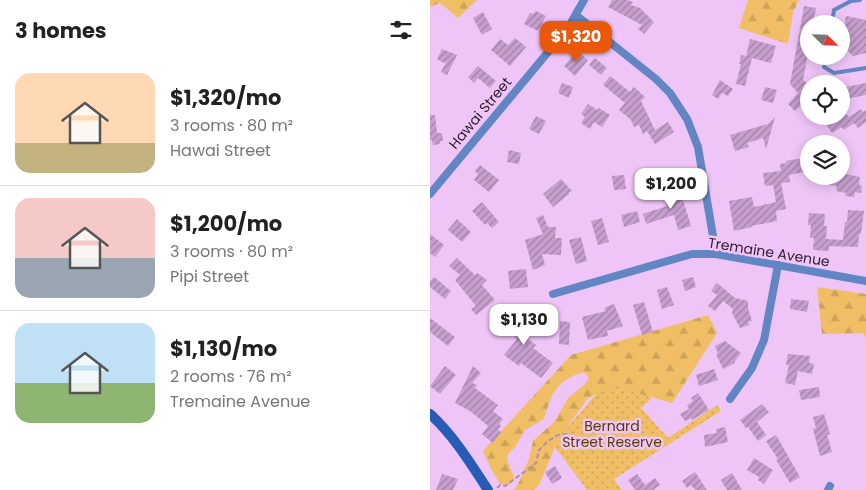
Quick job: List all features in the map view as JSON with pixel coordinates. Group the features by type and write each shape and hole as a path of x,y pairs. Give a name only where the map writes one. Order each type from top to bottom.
{"street":[{"name":"Hawai Street","path":"430,194 568,28 584,0"},
{"path":"576,15 656,79 670,93 687,118 698,147 716,254"},
{"name":"Tremaine Avenue","path":"553,294 692,254 716,254 866,282"},
{"path":"730,399 752,368 764,340 778,265"},
{"path":"430,414 440,423 492,489"}],"lane":[{"path":"833,15 834,10 860,0"},
{"path":"824,65 824,67 834,73 866,68"}],"path":[{"path":"492,489 500,485 505,486 536,463 539,450 548,441 560,434 568,434"}],"green space":[{"path":"430,0 477,0 458,18 440,3 430,7"},
{"path":"748,0 799,0 793,12 788,44 739,28"},
{"path":"817,287 866,294 866,337 863,333 822,334"},
{"path":"708,315 717,333 672,403 634,392 619,384 588,398 558,440 539,485 534,490 514,490 529,459 533,441 555,421 568,398 585,384 589,378 584,372 575,375 567,379 556,389 544,419 525,430 515,447 508,454 507,460 514,477 510,485 500,484 483,451 571,355"},
{"name":"Bernard Street Reserve","path":"636,371 651,399 641,408 668,438 717,405 721,411 614,479 622,490 587,490 553,444 612,376"}],"building":[{"path":"612,0 633,2 631,5 640,8 654,22 644,34 638,29 642,25 608,7"},
{"path":"804,6 816,8 815,15 802,15"},
{"path":"536,11 546,16 538,31 524,24 530,13 533,14"},
{"path":"483,12 492,29 482,35 473,18"},
{"path":"850,17 866,20 866,53 853,56 850,53"},
{"path":"800,28 800,65 806,65 804,75 800,75 800,106 795,111 788,104 798,93 790,84"},
{"path":"515,38 526,47 510,66 491,50 500,39 508,45"},
{"path":"750,39 776,46 771,63 752,58 745,86 736,84 741,64 739,64 741,55 746,56"},
{"path":"442,49 457,55 447,75 441,72 447,60 444,63 437,59"},
{"path":"577,51 588,60 575,76 564,66"},
{"path":"595,58 607,68 601,75 589,65"},
{"path":"478,66 496,81 490,88 478,78 474,83 468,77"},
{"path":"610,76 630,92 634,87 645,97 641,101 655,130 668,122 674,132 655,144 647,131 643,134 639,125 634,127 631,120 619,110 625,103 603,85"},
{"path":"720,80 733,89 728,96 722,93 718,99 712,95"},
{"path":"562,83 573,87 569,98 558,93"},
{"path":"866,83 866,95 850,98 850,86"},
{"path":"765,87 777,90 773,103 761,100"},
{"path":"588,104 610,115 602,127 594,122 590,129 581,123 585,117 581,114"},
{"path":"861,109 863,112 866,110 866,122 858,128 854,123 844,130 842,127 832,133 827,125 850,125 850,116"},
{"path":"430,115 435,115 437,133 442,133 443,141 440,141 440,144 433,145 432,140 430,141"},
{"path":"536,116 546,121 539,134 529,129"},
{"path":"775,117 766,149 763,138 747,143 749,147 735,151 730,135 767,124 766,126"},
{"path":"509,150 521,153 519,164 507,162"},
{"path":"800,159 800,173 789,175 790,182 781,183 786,209 776,211 777,221 734,231 729,201 752,197 754,207 776,202 773,185 765,186 763,173 781,171 780,164 787,163 786,161"},
{"path":"480,165 499,180 489,192 474,180 478,174 475,171"},
{"path":"624,175 626,189 614,190 612,176"},
{"path":"850,175 860,177 861,193 855,192 854,197 845,196 846,193 836,191 837,186 828,185 850,185"},
{"path":"561,179 572,191 553,207 543,194"},
{"path":"679,187 691,226 678,230 674,215 646,224 643,214 667,206 663,193"},
{"path":"482,202 499,222 492,228 487,223 485,225 472,211"},
{"path":"848,210 864,211 858,247 829,246 829,251 813,250 814,238 810,238 811,225 808,225 809,213 825,214 824,226 827,226 826,239 843,240"},
{"path":"637,211 640,222 624,227 621,215"},
{"path":"543,215 548,227 556,227 555,238 562,238 561,255 542,254 545,265 533,270 525,240 543,234 536,218"},
{"path":"602,218 609,242 598,245 591,221"},
{"path":"457,219 471,232 462,242 448,230"},
{"path":"430,234 444,245 435,257 430,253"},
{"path":"581,237 587,261 576,264 569,240"},
{"path":"457,258 475,275 477,273 487,280 482,285 495,300 476,315 471,309 476,306 455,280 460,275 449,266"},
{"path":"526,269 528,287 510,289 508,271"},
{"path":"434,277 451,291 445,299 430,287 430,281"},
{"path":"693,277 696,287 685,291 682,280"},
{"path":"717,283 735,298 748,301 752,321 748,322 749,325 740,328 732,313 733,309 723,301 715,311 708,306 717,295 711,291"},
{"path":"667,287 674,305 662,309 657,290"},
{"path":"791,299 809,301 807,312 790,309"},
{"path":"644,302 653,332 642,335 633,305"},
{"path":"614,304 623,326 607,331 608,336 588,340 582,317 606,311 604,308"},
{"path":"518,306 527,317 518,324 531,334 527,338 536,345 533,348 553,363 541,378 521,363 519,366 504,355 517,339 501,320"},
{"path":"430,318 455,337 448,346 430,332"},
{"path":"560,321 570,322 569,345 559,344"},
{"path":"725,341 741,353 735,363 723,369 716,354 718,353 715,346"},
{"path":"788,354 810,356 809,363 814,364 812,374 798,371 795,385 785,383 789,365 786,365"},
{"path":"445,366 456,375 440,394 430,386"},
{"path":"473,366 481,373 472,383 477,385 475,388 498,405 493,411 503,419 499,424 501,426 498,430 501,432 493,443 482,434 488,426 470,411 455,403"},
{"path":"714,369 718,380 699,386 696,375"},
{"path":"819,387 820,397 801,400 799,390"},
{"path":"698,393 709,410 692,420 691,418 685,421 680,414 689,409 687,405 693,401 691,398"},
{"path":"762,404 769,412 757,422 766,435 758,441 748,427 746,428 740,420"},
{"path":"824,414 830,434 827,435 832,452 820,456 813,429 816,428 813,417"},
{"path":"725,427 728,442 705,447 704,435 717,433 716,429"},
{"path":"776,435 800,477 790,483 766,441"},
{"path":"754,458 773,470 764,484 758,480 759,477 747,470"},
{"path":"555,466 562,478 552,484 545,472"},
{"path":"695,472 707,490 695,490 691,485 687,488 682,481"},
{"path":"732,473 742,490 727,490 721,480"},
{"path":"442,474 458,479 453,490 436,490"},
{"path":"637,474 645,485 655,478 660,485 653,490 635,490 628,480"}]}
